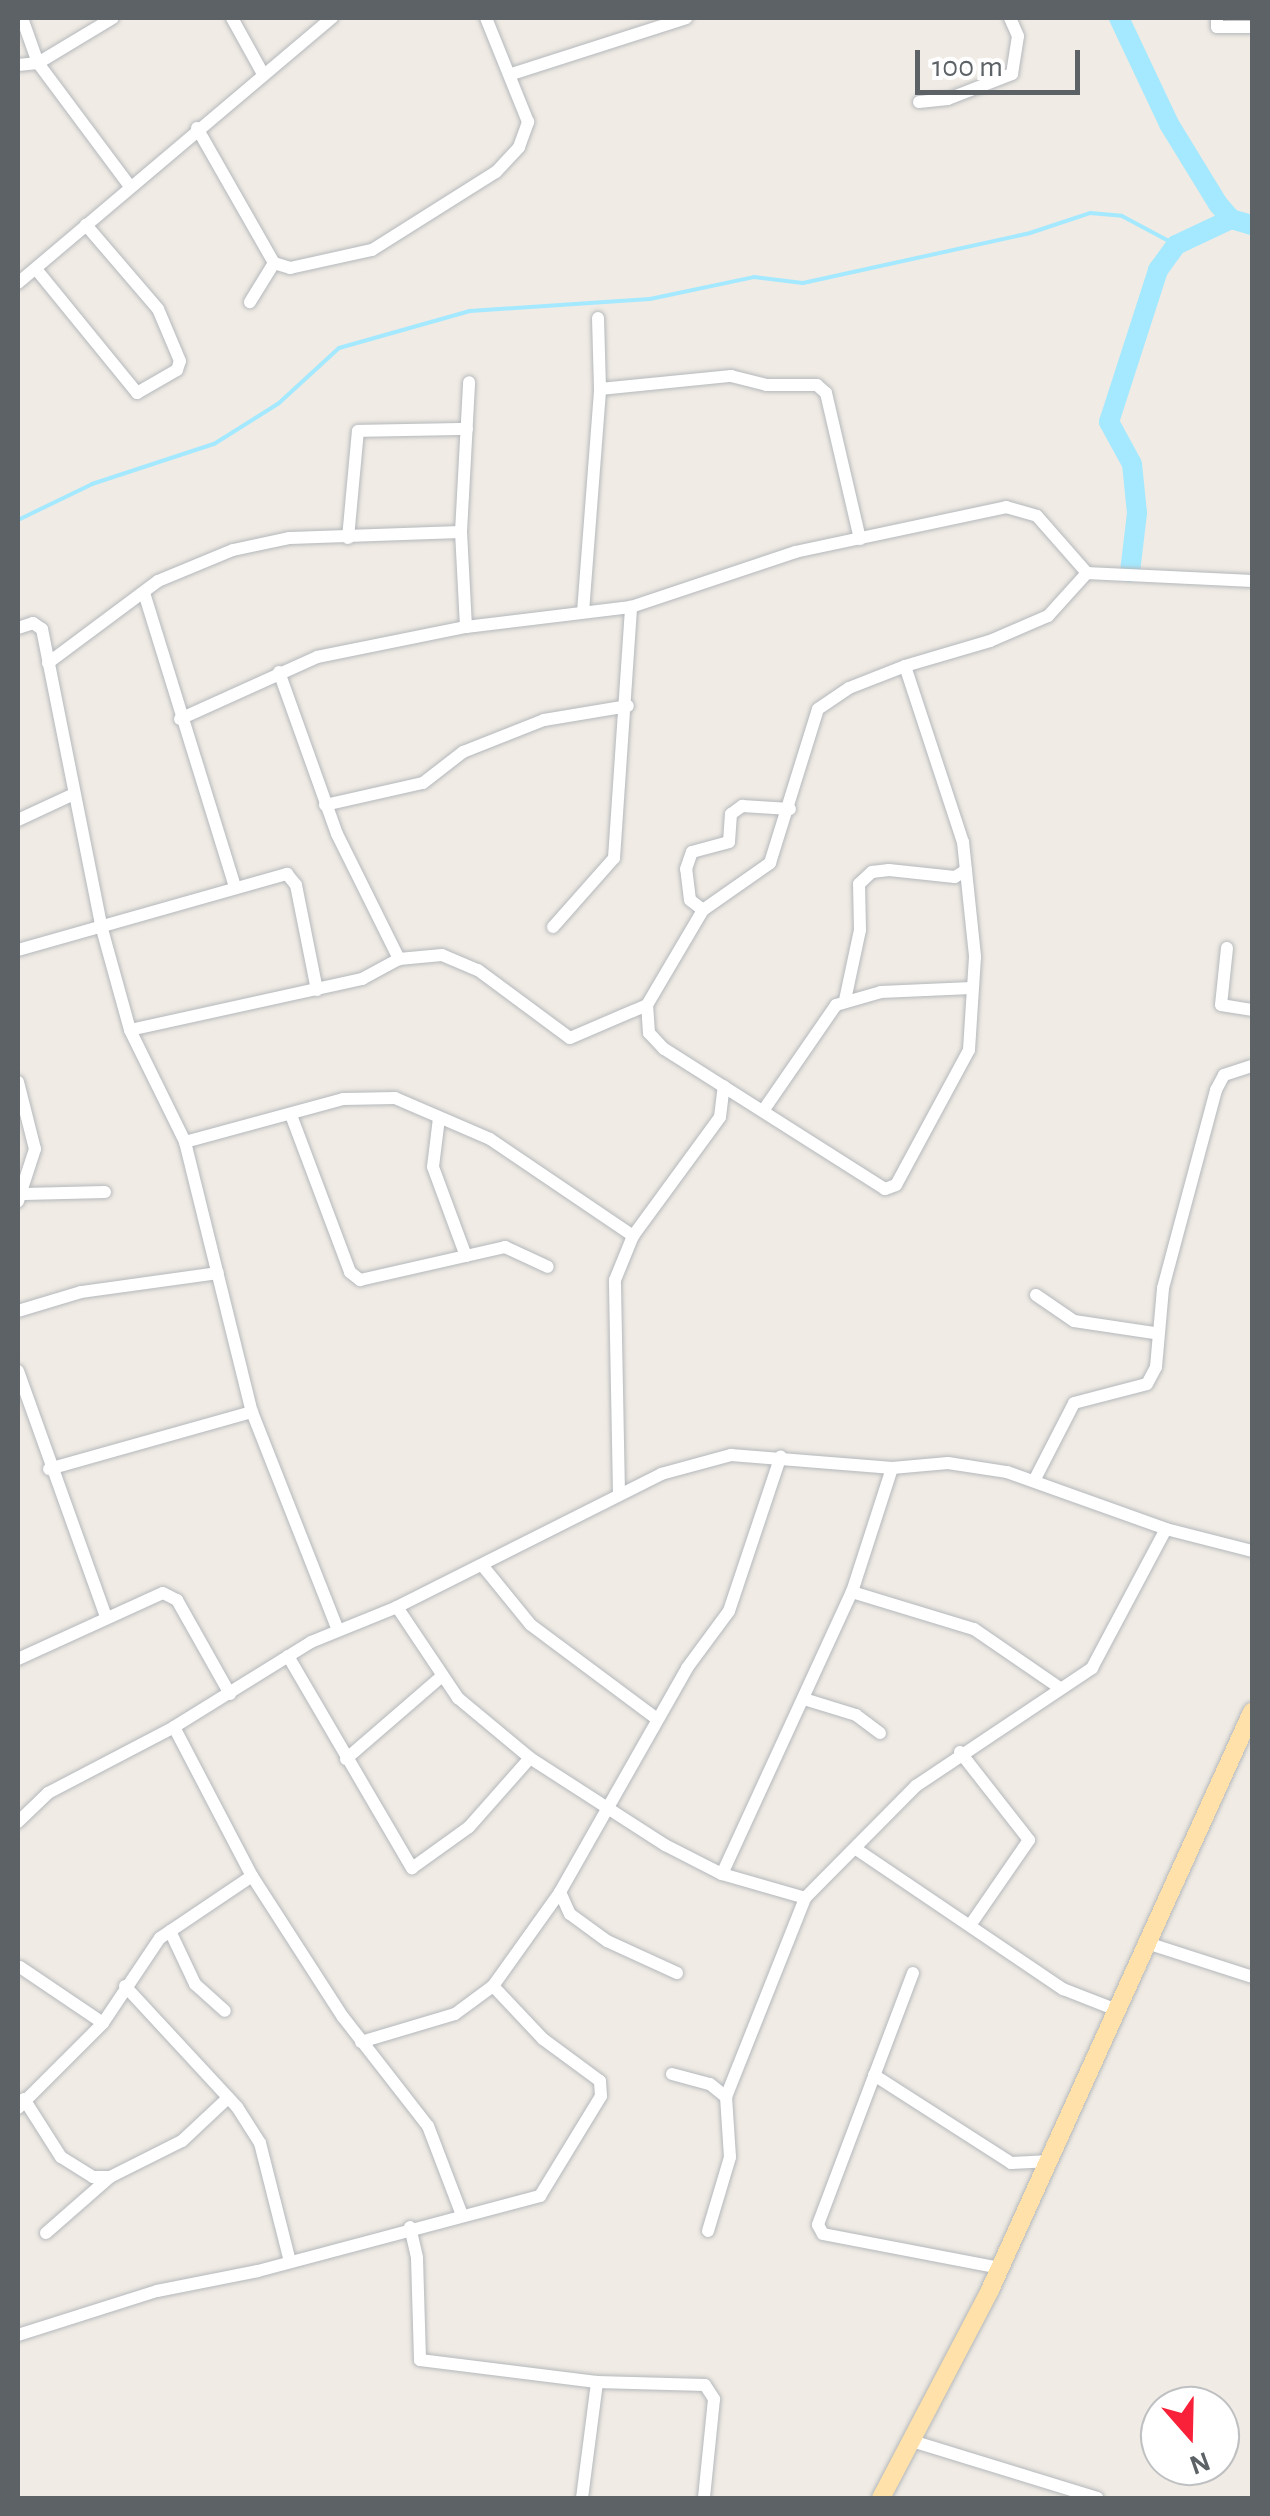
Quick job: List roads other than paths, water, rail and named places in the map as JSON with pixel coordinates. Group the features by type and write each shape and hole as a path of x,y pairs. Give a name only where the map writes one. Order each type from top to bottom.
{"main road":[{"path":"881,2498 999,2268 1252,1712"}],"street":[{"path":"22,18 38,63 129,184"},
{"path":"18,64 38,63 113,18"},
{"path":"232,18 264,74"},
{"path":"18,284 129,184 332,18"},
{"path":"197,128 274,263 290,268 372,250 496,172 519,147 528,122 512,74 486,18"},
{"path":"512,74 686,18"},
{"path":"919,102 948,99 1012,74 1018,36 1010,18"},
{"path":"1217,18 1217,27 1252,27"},
{"path":"36,269 136,393 177,370 180,361 158,309 86,226"},
{"path":"250,302 274,263"},
{"path":"583,612 600,389 598,318"},
{"path":"600,389 731,376 766,385 817,385 826,394 860,538"},
{"path":"466,627 462,532 469,382"},
{"path":"348,538 358,431 466,429"},
{"path":"180,719 279,672 357,647 466,627 631,607 795,552 1022,506 1087,573 1252,580"},
{"path":"48,663 145,596 158,580 233,550 289,538 462,532"},
{"path":"906,666 966,870 975,957 969,1050 896,1185 878,1186 656,1041 649,1033 647,1005 703,910 770,863 790,809 818,709 849,688 906,666 1048,616 1087,573"},
{"path":"145,596 180,719 235,886"},
{"path":"553,927 614,858 628,706 631,607"},
{"path":"18,628 40,624 102,930 130,1030 185,1142 252,1412 338,1630"},
{"path":"279,672 326,805 399,959"},
{"path":"326,805 423,783 464,752 544,720 628,706"},
{"path":"18,820 74,794"},
{"path":"703,910 690,900 686,869 692,852 729,842 731,814 742,806 790,809"},
{"path":"764,1108 845,1000 860,930 859,884 872,872 890,870 954,878 966,870"},
{"path":"18,950 102,930 235,886 292,877 317,990"},
{"path":"1227,948 1222,1005 1252,1010"},
{"path":"130,1030 317,990 362,978 399,959 442,956 478,970 570,1038 647,1005"},
{"path":"845,1000 971,988"},
{"path":"1035,1479 1074,1403 1147,1384 1156,1367 1154,1333 1216,1090 1224,1075 1252,1066"},
{"path":"18,1082 35,1149 21,1197 105,1192"},
{"path":"618,1494 615,1280 634,1236 720,1117 724,1086"},
{"path":"185,1142 374,1093 490,1139 634,1236"},
{"path":"291,1115 350,1272 360,1280 506,1248 548,1267"},
{"path":"439,1118 434,1166 466,1256"},
{"path":"18,1311 81,1292 218,1273"},
{"path":"1036,1296 1074,1321 1154,1333"},
{"path":"18,1370 49,1469 106,1617"},
{"path":"49,1469 252,1412"},
{"path":"18,1822 48,1793 174,1727 288,1656 338,1630 397,1608 618,1494 695,1463 732,1455 892,1468 948,1463 1035,1479 1166,1529 1252,1551"},
{"path":"361,2042 455,2014 493,1986 560,1892 657,1719 728,1611 781,1456"},
{"path":"722,1874 852,1592 892,1468"},
{"path":"708,2232 730,2157 726,2096 806,1898 916,1786 960,1752 1092,1668 1166,1529"},
{"path":"482,1565 531,1624 657,1719"},
{"path":"852,1592 974,1630 1060,1688"},
{"path":"18,1659 163,1593 172,1595 230,1694"},
{"path":"397,1608 442,1677 530,1758 665,1845 722,1874 806,1898"},
{"path":"288,1656 412,1868 468,1827 530,1758"},
{"path":"346,1759 442,1677"},
{"path":"804,1699 856,1714 880,1733"},
{"path":"174,1727 252,1876 361,2042 428,2126 462,2215"},
{"path":"960,1752 1028,1831 1029,1840 970,1924"},
{"path":"856,1849 1063,1989 1117,2010"},
{"path":"110,2177 93,2177 61,2157 21,2103 103,2023 125,1986 170,1931 252,1876"},
{"path":"560,1892 570,1914 608,1941 677,1973"},
{"path":"170,1931 195,1984 224,2010"},
{"path":"1147,1943 1252,1977"},
{"path":"20,1966 103,2023"},
{"path":"914,1973 820,2209 823,2234 999,2268"},
{"path":"125,1986 228,2098 260,2144 289,2258"},
{"path":"18,2336 289,2258 354,2247 410,2227 540,2196 601,2096 600,2081 530,2028 493,1986"},
{"path":"672,2074 710,2084 726,2096"},
{"path":"874,2076 1011,2163 1046,2161"},
{"path":"46,2233 110,2177 182,2141 228,2098"},
{"path":"410,2227 417,2258 420,2360 598,2382 706,2386 712,2392 704,2498"},
{"path":"582,2498 598,2382"},
{"path":"912,2441 1097,2498"}],"waterway":[{"path":"1119,18 1169,124 1218,204 1231,219 1252,225"},
{"path":"18,520 92,484 214,444 279,403 339,348 470,311 650,299 754,277 803,283 1030,233 1090,213 1122,216 1176,245"},
{"path":"1130,572 1137,513 1132,464 1109,422 1158,270 1176,245 1231,219"}]}
